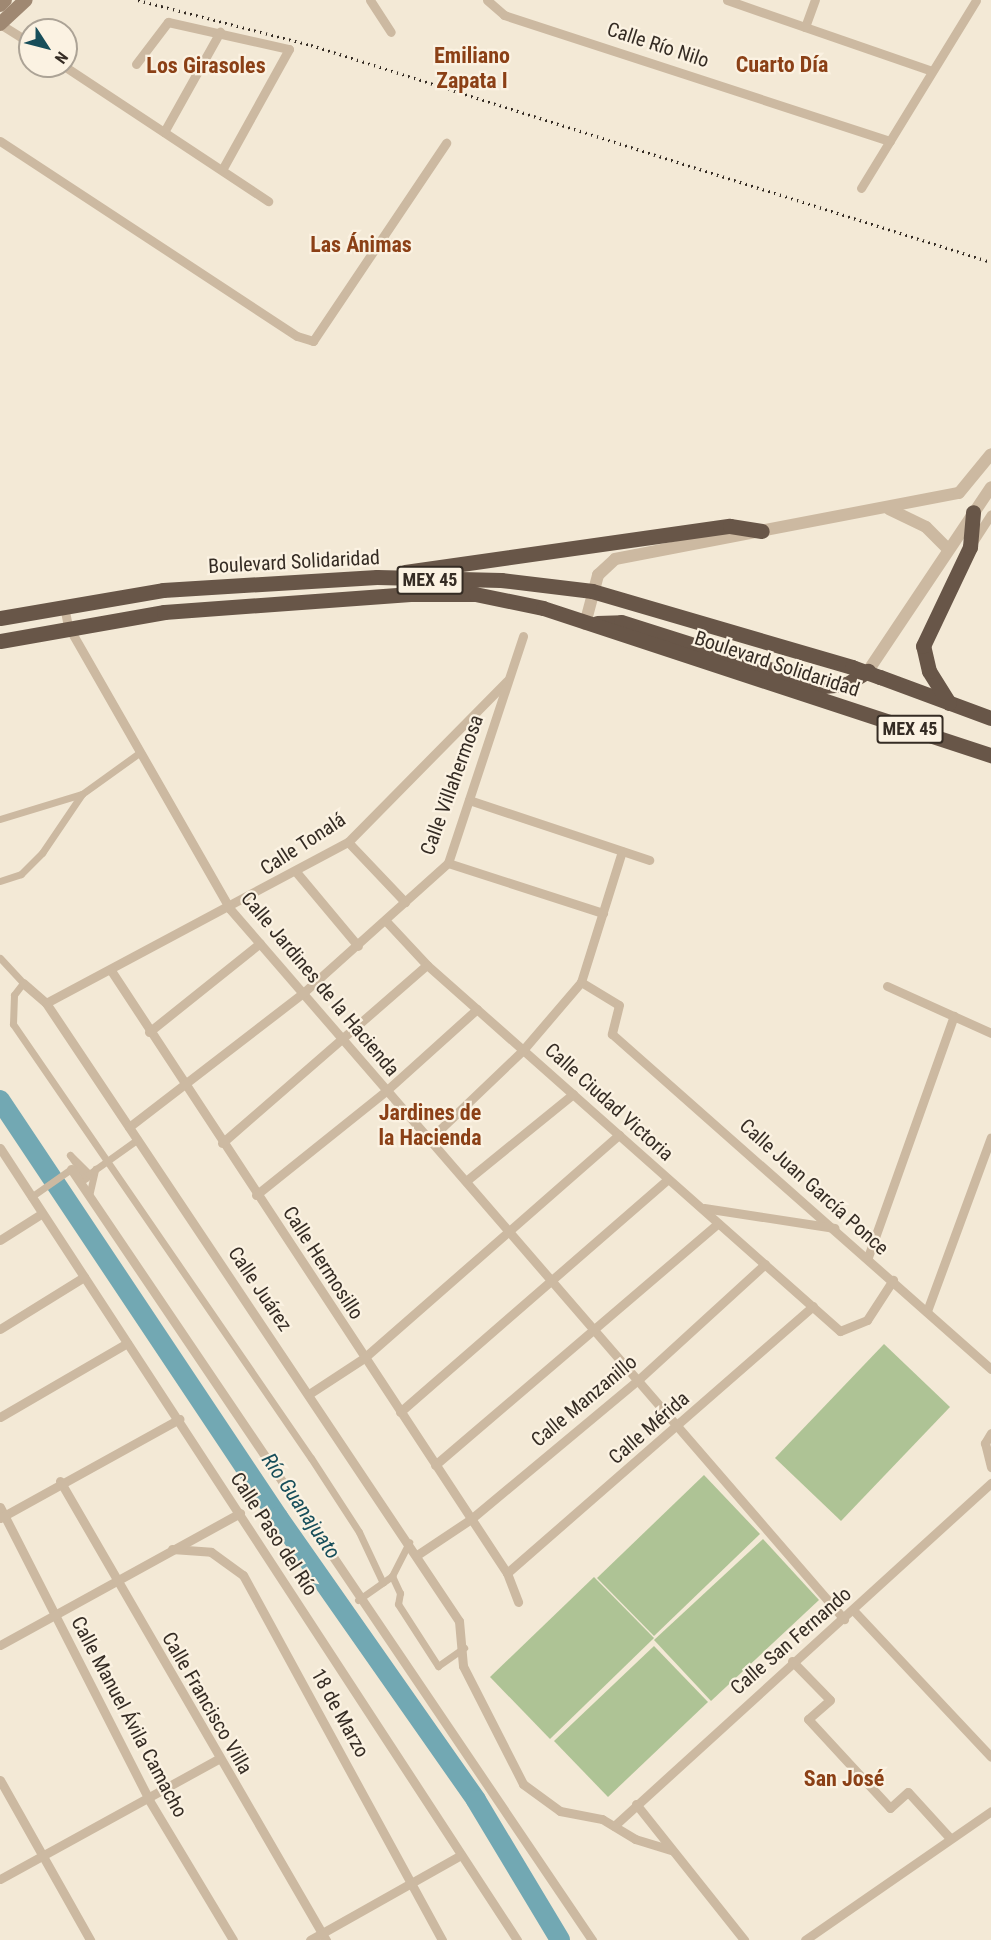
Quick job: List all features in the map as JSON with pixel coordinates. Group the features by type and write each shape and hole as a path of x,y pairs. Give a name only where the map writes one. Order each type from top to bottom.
{"highway":[{"path":"949,703 929,671 923,646 970,547 973,512"},
{"path":"377,577 729,526 762,531"},
{"name":"Boulevard Solidaridad","path":"0,618 163,590 377,577 501,580 592,591 874,674 991,718"},
{"name":"Boulevard Solidaridad","path":"0,641 68,626 174,612 441,593 525,602 585,624 991,755"},
{"path":"585,624 621,622 823,686 847,684 874,674"}],"main road":[{"path":"0,4 5,0"},
{"path":"0,24 26,0"}],"street":[{"path":"370,0 391,32"},
{"name":"Calle Río Nilo","path":"487,0 504,15 890,141"},
{"path":"727,0 758,5 805,27 932,71"},
{"path":"805,27 815,0"},
{"path":"861,188 976,0"},
{"path":"136,64 168,22 289,49 222,170"},
{"path":"0,24 18,35"},
{"path":"164,132 219,32"},
{"path":"78,75 268,201"},
{"path":"0,141 297,336 314,341 446,143"},
{"path":"585,624 592,591 601,569 615,559 889,509 959,493 973,482 991,454"},
{"path":"874,674 948,549 991,489"},
{"path":"889,509 926,527 948,549"},
{"path":"970,547 991,514"},
{"name":"Calle Jardines de la Hacienda","path":"64,606 68,626 230,909 431,1138 844,1619"},
{"name":"Calle Villahermosa","path":"129,1127 303,993 448,863 523,636"},
{"name":"Calle Tonalá","path":"46,1003 112,972 297,873 348,842 509,679"},
{"path":"0,819 82,794 139,753"},
{"path":"0,881 21,874 42,853 82,794"},
{"path":"469,800 649,860"},
{"path":"348,842 405,902"},
{"path":"431,1138 524,1050 581,982 622,851"},
{"path":"448,863 603,913"},
{"path":"297,873 357,946"},
{"name":"Calle Ciudad Victoria","path":"386,920 427,965 840,1331 867,1320 893,1280"},
{"path":"149,1032 260,943"},
{"path":"0,958 23,983 14,995 14,1024 110,1159 359,1532 383,1583"},
{"path":"222,1143 345,1042 427,965"},
{"name":"Calle Hermosillo","path":"112,972 256,1195 507,1573 518,1602"},
{"name":"Calle Juan García Ponce","path":"581,982 619,1005 612,1034 868,1257 991,1368"},
{"name":"Calle Juárez","path":"23,983 46,1003 409,1542 459,1621 464,1647"},
{"path":"887,986 991,1033"},
{"path":"256,1195 387,1090 477,1009"},
{"path":"868,1257 954,1016"},
{"path":"466,1181 573,1094"},
{"path":"309,1394 364,1358 619,1135"},
{"path":"927,1311 991,1137"},
{"path":"89,1196 92,1171 138,1139"},
{"name":"Calle Paso del Río","path":"1,1151 240,1513 517,1940"},
{"path":"80,1182 86,1178 70,1155 92,1171"},
{"path":"31,1197 71,1169"},
{"name":"Calle Paso del Río","path":"71,1169 358,1600 592,1940"},
{"path":"400,1412 554,1282 668,1179"},
{"path":"698,1206 727,1215 794,1218 835,1228"},
{"path":"0,1240 41,1214"},
{"path":"435,1465 597,1332 718,1223"},
{"name":"Calle Manzanillo","path":"417,1555 471,1519 638,1380 765,1264"},
{"path":"0,1329 84,1277"},
{"name":"Calle Mérida","path":"507,1573 680,1426 813,1306"},
{"path":"0,1417 127,1343"},
{"path":"1,1514 178,1419"},
{"path":"991,1433 986,1443 991,1467"},
{"name":"Calle Francisco Villa","path":"60,1482 218,1759 325,1936"},
{"name":"Calle San Fernando","path":"614,1826 792,1661 854,1611 991,1483"},
{"path":"0,1645 240,1513"},
{"name":"Calle Manuel Ávila Camacho","path":"1,1514 149,1800 233,1940"},
{"path":"358,1600 392,1576 409,1542"},
{"name":"18 de Marzo","path":"172,1549 211,1552 243,1575 413,1883 442,1940"},
{"path":"392,1576 400,1593 398,1604 438,1666 464,1647"},
{"path":"854,1611 991,1757"},
{"path":"464,1647 463,1666 523,1784 560,1811 614,1826 635,1839 672,1850"},
{"path":"792,1661 830,1700 808,1719 890,1808 908,1792 949,1837"},
{"path":"0,1879 149,1800 218,1759"},
{"path":"0,1780 90,1940"},
{"path":"636,1804 744,1940"},
{"path":"805,1940 949,1837 991,1811"},
{"path":"310,1940 325,1936 461,1855"}],"green space":[{"path":"884,1344 950,1407 841,1521 775,1458"},
{"path":"704,1475 760,1534 654,1636 597,1578"},
{"path":"763,1539 819,1600 711,1701 654,1640"},
{"path":"594,1577 654,1638 550,1739 490,1677"},
{"path":"654,1646 708,1702 608,1797 554,1741"}],"waterway":[{"name":"Río Guanajuato","path":"0,1100 278,1517 476,1800 560,1940"}],"railway":[{"path":"138,0 311,45 991,262"}],"district":[{"name":"Cuarto Día","path":"782,65"},
{"name":"Los Girasoles","path":"206,66"},
{"name":"Emiliano Zapata I","path":"472,68"},
{"name":"Las Ánimas","path":"361,245"},
{"name":"Jardines de la Hacienda","path":"430,1124"},
{"name":"San José","path":"844,1779"}]}
